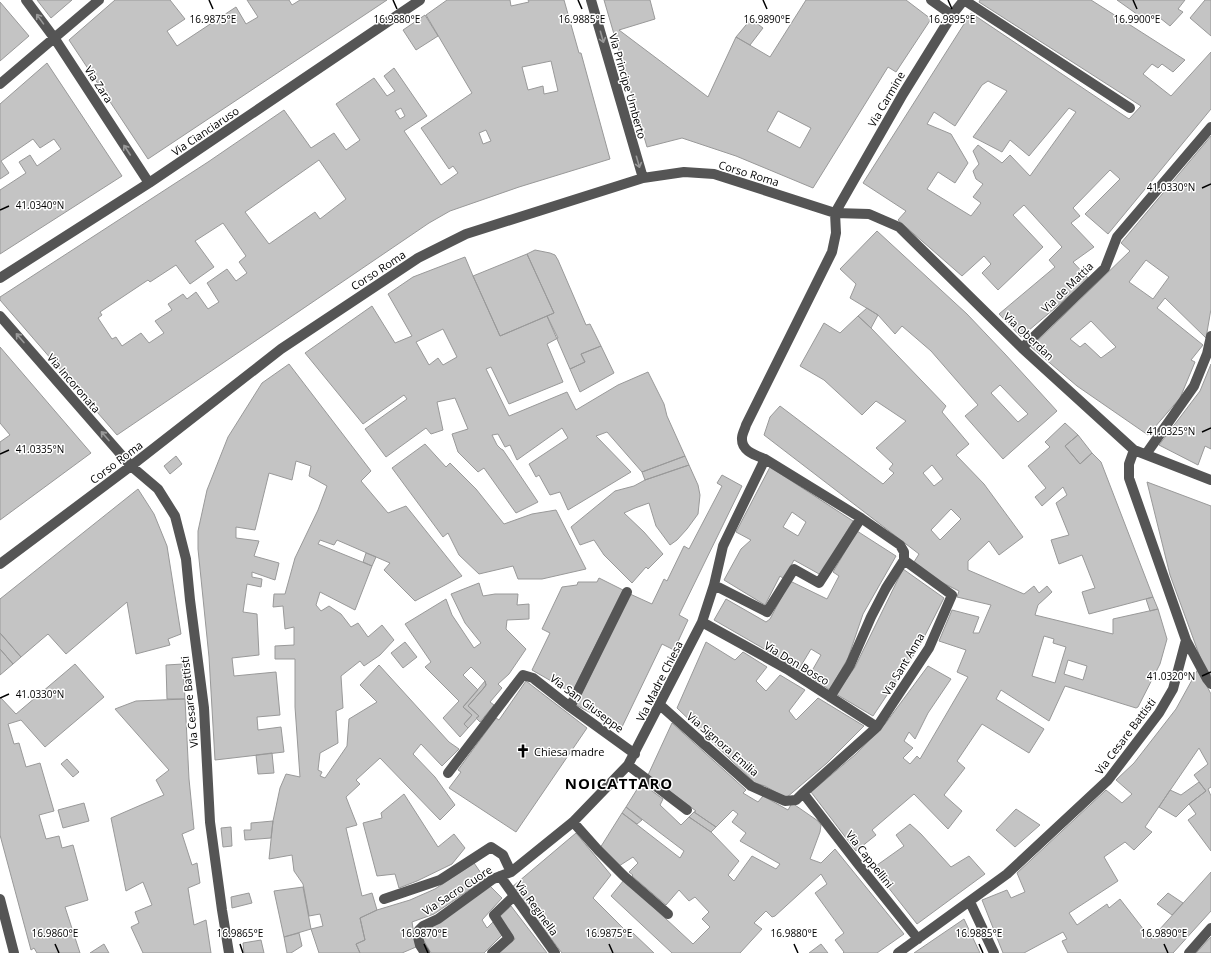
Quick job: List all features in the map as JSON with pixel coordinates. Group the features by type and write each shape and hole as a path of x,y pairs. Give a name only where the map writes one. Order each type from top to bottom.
{"street":[{"name":"Via Zara","path":"26,0 55,39 149,183"},
{"path":"0,84 55,39 99,0"},
{"name":"Via Cianciaruso","path":"0,278 149,183 420,0"},
{"name":"Via Principe Umberto","path":"591,0 643,178"},
{"path":"931,0 952,15"},
{"path":"964,0 1130,108"},
{"name":"Via Carmine","path":"835,213 903,94 952,15 964,0"},
{"name":"Via de Mattia","path":"1022,348 1105,268 1118,237 1211,127"},
{"name":"Corso Roma","path":"0,564 131,466 281,349 418,258 466,234 643,178 684,172 714,174 835,213"},
{"path":"830,697 850,665 870,617 904,560 904,552 900,545 861,518 765,459 754,455 745,448 742,439 746,425 832,252 836,233 835,213"},
{"name":"Via Oberdan","path":"835,213 869,214 899,227 1022,348 1134,450 1211,480"},
{"name":"Via Incoronata","path":"0,316 131,466"},
{"path":"1146,454 1194,386 1207,354 1211,336"},
{"path":"1134,450 1129,464 1129,478 1186,640 1211,684"},
{"name":"Via Madre Chiesa","path":"511,872 573,822 628,765 635,754 702,622 714,586 723,546 765,459"},
{"name":"Via Cesare Battisti","path":"131,466 158,489 175,516 186,559 204,708 210,822 229,953"},
{"path":"714,586 767,612 794,569 819,583 861,518"},
{"name":"Via Sant Anna","path":"800,796 877,727 929,648 952,595 904,560"},
{"path":"570,707 627,592"},
{"name":"Via Don Bosco","path":"702,622 787,669 877,727"},
{"name":"Via Cesare Battisti","path":"898,953 1008,874 1108,780 1159,713 1173,689 1186,640"},
{"name":"Via San Giuseppe","path":"448,773 523,675 533,678 635,754"},
{"name":"Via Signora Emilia","path":"660,705 751,786 785,801 800,796"},
{"path":"628,765 687,810"},
{"name":"Via Cappellini","path":"800,796 858,864 918,939"},
{"path":"573,822 624,876 668,914"},
{"path":"384,899 440,880 491,847 503,855 511,872"},
{"name":"Via Sacro Cuore","path":"425,953 420,945 418,930 438,919 493,879 511,872"},
{"name":"Via Reginella","path":"500,876 555,953"},
{"path":"492,953 509,938 494,916 514,896"},
{"path":"0,899 14,953"},
{"path":"970,902 994,953"},
{"path":"1189,953 1211,928"}],"building":[{"path":"37,0 72,0 51,18"},
{"path":"115,0 170,0 185,19 167,31 177,46 236,7 246,24 258,17 247,0 289,0 292,5 300,0 387,0 148,159 69,40"},
{"path":"447,0 510,0 511,6 529,2 528,0 564,0 579,53 581,53 610,159 519,187 450,211 429,223 117,435 0,300 0,297 208,162 284,110 311,148 334,133 346,150 360,140 336,104 374,78 387,96 395,91 384,76 394,68 427,116 404,131 441,185 458,173 453,166 449,169 421,128 472,93 426,15","holes":["551,61 558,91 544,94 543,86 528,90 522,67","401,108 405,116 400,119 395,111","486,130 491,141 483,144 479,133","319,160 346,199 320,219 315,212 269,244 245,212","223,223 246,256 239,262 247,273 236,281 227,269 207,283 219,302 208,309 196,292 187,299 183,294 168,304 172,310 155,321 164,333 149,343 141,333 122,346 116,337 112,339 98,318 102,315 100,312 148,280 150,282 176,265 190,284 214,267 195,241"]},
{"path":"604,0 650,0 655,19 619,30 708,97 736,37 770,57 806,0 906,0 931,19 896,72 888,67 813,188 736,156 682,138 647,147","holes":["778,111 811,128 800,148 767,131"]},
{"path":"980,0 1091,0 1185,60 1173,72 1162,64 1158,68 1152,64 1143,74 1171,96 1211,52 1211,109 1108,234 1085,214 1120,179 1110,170 1073,208 1080,216 1071,223 1094,247 1073,262 1089,279 1021,337 999,314 1055,267 1049,260 1062,247 1024,205 1013,215 1043,247 998,290 982,273 991,264 984,256 962,276 898,220 906,211 863,183 971,13 1129,119 1141,106 979,2","holes":["988,81 1007,91 973,137 1002,152 1010,140 1029,156 1069,108 1076,112 1030,176 1010,155 1002,163 978,145 973,151 979,164 973,171 976,179 983,184 973,197 981,203 971,216 927,189 938,172 955,183 968,163 951,134 927,124 934,112 955,126 982,85"]},
{"path":"1117,0 1185,0 1178,9 1183,12 1170,26 1155,14 1148,22"},
{"path":"1205,0 1211,0 1211,36 1190,18"},
{"path":"0,2 29,36 0,61"},
{"path":"425,15 438,36 416,50 403,30"},
{"path":"751,19 763,28 750,45 736,37"},
{"path":"47,63 122,176 0,254 0,190 26,173 19,162 30,155 37,166 61,149 54,139 40,148 33,139 1,161 9,173 0,179 0,104"},
{"path":"1211,136 1211,309 1206,338 1165,298 1157,308 1203,345 1191,360 1195,362 1180,398 1148,435 1077,386 1031,347 1130,251 1121,243","holes":["1146,260 1169,277 1153,299 1129,282","1091,321 1116,347 1101,358 1085,343 1080,347 1070,339"]},
{"path":"877,231 967,314 1057,411 1003,459 965,416 978,405 931,351 902,326 895,334 878,315 850,298 856,284 840,269","holes":["1000,385 1028,414 1018,422 991,393"]},
{"path":"535,250 555,255 586,325 590,324 601,346 581,354 585,362 570,369 547,316 554,313 527,254"},
{"path":"527,254 554,313 500,336 473,276"},
{"path":"465,257 500,336 547,316 558,338 547,344 563,382 509,404 491,367 486,369 509,416 567,392 576,410 618,385 648,372 664,404 667,416 685,456 642,472 607,432 596,436 631,472 568,510 560,492 550,495 539,475 536,477 529,464 568,438 562,428 517,460 510,445 505,447 498,434 492,435 497,445 503,450 538,502 516,513 484,468 478,472 458,452 452,434 468,429 455,398 437,402 443,430 431,434 426,428 386,457 365,429 407,399 404,395 363,424 305,353 372,306 395,343 412,336 388,294 413,277","holes":["443,329 457,357 443,365 438,358 429,365 416,342"]},
{"path":"867,308 878,315 871,328 858,316"},
{"path":"858,316 946,406 942,412 969,444 956,455 984,484 1023,537 999,555 989,541 968,561 968,570 1024,594 1034,586 1039,593 1047,586 1052,592 1038,605 1035,615 1113,634 1113,619 1158,609 1167,639 1160,664 1138,707 1136,708 1065,686 1049,721 1001,690 996,699 1044,729 1029,753 982,724 957,761 965,768 944,795 962,811 948,829 914,794 872,830 876,835 856,851 811,792 856,754 885,724 928,666 951,679 928,713 915,739 909,732 904,741 913,748 903,758 910,764 917,756 920,759 968,677 957,672 966,650 939,641 952,610 979,617 973,633 979,633 991,605 957,597 959,591 939,581 914,562 919,554 764,435 770,417 780,406 883,484 894,473 889,469 893,464 876,448 906,421 876,401 862,415 824,380 800,366 824,323 840,333","holes":["932,465 943,479 934,486 923,473","951,509 961,519 940,540 931,530","1044,636 1054,639 1053,643 1066,647 1055,683 1032,676","1068,660 1087,666 1083,680 1064,674"]},
{"path":"601,346 614,373 580,392 570,369 585,362 581,354"},
{"path":"0,347 91,453 0,520 0,442 10,435 0,423"},
{"path":"289,364 371,471 361,481 388,513 406,506 462,576 415,601 384,570 390,563 337,540 334,545 320,540 318,544 372,566 355,610 320,592 316,605 321,611 329,606 341,614 351,627 358,623 368,637 382,625 394,640 380,655 364,666 360,661 341,676 343,708 336,711 338,743 320,753 318,770 322,772 320,776 325,778 347,746 349,719 377,702 360,685 379,665 449,742 459,749 442,766 421,744 413,754 435,777 455,805 440,820 380,758 356,780 360,784 346,797 357,825 346,828 362,896 372,893 377,910 360,918 365,940 356,944 360,953 319,953 311,929 323,926 320,914 309,916 303,884 294,871 292,855 269,859 273,821 280,788 286,774 300,777 295,707 295,659 275,659 275,646 294,645 294,627 285,629 283,606 273,607 274,594 285,594 295,558 318,510 327,486 309,476 311,466 296,461 292,480 269,473 255,530 236,527 236,538 259,541 254,556 279,563 275,580 252,572 252,577 262,579 261,587 247,584 243,612 257,614 259,655 232,658 234,676 276,672 280,715 257,717 258,730 281,727 284,752 215,760 209,657 198,549 198,531 207,490 228,437 262,383"},
{"path":"1211,364 1211,449 1205,446 1198,465 1159,445 1200,391"},
{"path":"1065,423 1078,435 1065,446 1080,464 1092,453 1101,462 1153,597 1089,614 1082,592 1095,588 1082,555 1059,564 1051,540 1069,535 1056,503 1067,495 1063,487 1042,506 1035,497 1046,488 1028,466 1050,447 1045,442"},
{"path":"1078,435 1092,453 1080,464 1065,446"},
{"path":"425,444 446,467 450,463 476,489 504,524 532,514 556,510 586,569 542,579 518,579 513,566 479,574 459,555 448,533 443,537 392,468"},
{"path":"176,456 182,464 170,474 164,466"},
{"path":"685,456 689,465 645,480 642,472"},
{"path":"689,465 698,485 700,495 698,514 677,540 670,545 656,526 649,503 624,513 644,532 663,554 648,569 646,567 632,583 604,555 594,540 580,545 571,527 615,491 634,486 645,480"},
{"path":"770,467 853,521 821,575 794,560 784,579 780,576 765,605 724,580 741,549 751,540 736,532","holes":["792,512 806,522 798,536 783,527"]},
{"path":"722,475 742,486 679,615 688,620 674,650 662,644 621,729 576,705 630,594 652,604 664,579 667,581 684,546 689,549 722,486 717,483"},
{"path":"1147,482 1211,506 1211,675 1207,676 1170,575"},
{"path":"138,489 154,514 167,546 181,634 168,639 170,645 136,654 127,602 66,654 48,634 21,657 0,633 0,599"},
{"path":"857,531 896,556 863,614 848,658 830,690 809,676 821,655 811,649 799,669 714,620 726,599 766,622 770,619 790,581 827,599 839,576 833,572"},
{"path":"366,553 376,557 372,566 363,562"},
{"path":"903,569 944,598 919,647 873,716 836,694 855,667"},
{"path":"599,578 623,590 572,693 532,670 550,633 542,629 562,587 577,585 578,582 597,582"},
{"path":"479,583 483,596 495,594 518,594 517,605 529,604 529,619 507,620 506,629 526,649 509,674 498,684 502,688 490,702 494,705 480,722 476,718 479,716 468,706 486,685 485,681 471,667 463,675 478,690 463,707 472,715 464,724 468,728 460,737 443,718 459,701 425,667 431,662 405,624 446,599 452,615 474,648 481,643 465,623 451,594"},
{"path":"1153,597 1158,609 1150,611 1146,599"},
{"path":"0,633 21,657 13,664 0,649"},
{"path":"405,642 417,657 403,668 391,653"},
{"path":"706,642 735,660 743,652 767,667 756,681 766,691 780,675 805,690 789,711 796,720 818,698 864,726 827,763 786,798 765,786 755,783 677,708"},
{"path":"0,649 13,664 0,675"},
{"path":"75,664 104,697 45,747 21,720 8,724 14,744 19,743 26,767 40,763 54,811 39,815 46,839 59,836 62,848 73,845 88,900 65,907 80,953 37,953 34,948 31,950 0,835 0,697 16,714"},
{"path":"183,664 185,699 167,699 166,665"},
{"path":"1198,669 1211,694 1211,787 1208,789 1211,796 1211,851 1188,820 1196,814 1189,804 1206,791 1194,775 1208,764 1199,748 1145,827 1152,832 1134,850 1125,842 1104,857 1118,881 1069,913 1077,925 1107,904 1109,908 1120,899 1151,939 1211,872 1211,911 1173,953 1068,953 1062,941 1067,939 1063,932 1024,953 1003,953 982,900 1007,890 1011,898 1025,892 1017,873 1106,790 1122,803 1132,794 1116,780 1134,763 1176,709"},
{"path":"485,681 486,685 468,706 479,716 468,728 464,724 472,715 463,707"},
{"name":"Chiesa madre","path":"526,681 587,728 516,832 449,788 461,772 458,770 496,718 499,720"},
{"path":"185,699 189,779 194,829 182,834 192,865 197,863 200,883 188,888 194,925 206,920 211,953 143,953 131,927 139,923 135,912 152,905 143,882 126,891 111,818 164,795 156,780 169,770 115,709 136,701"},
{"path":"672,723 746,790 743,793 758,802 763,796 788,810 792,803 818,821 821,825 820,832 810,859 821,863 835,849 904,934 877,953 843,953 844,952 835,940 844,933 815,893 827,884 821,874 775,916 772,917 766,911 754,923 762,929 740,953 672,953 611,896 624,880 693,944 710,927 702,919 709,912 695,897 689,901 679,890 666,905 629,872 638,863 633,857 619,866 600,848 622,813 680,858 684,851 626,807 641,783 663,799 660,805 681,825 689,817 711,832 739,861 728,875 734,881 752,856 776,869 780,864 740,841 746,833 732,822 738,814 733,810 716,827 694,812 696,811 648,775"},
{"path":"272,753 274,773 258,774 256,755"},
{"path":"67,759 79,772 73,777 61,764"},
{"path":"1199,782 1206,791 1189,804 1176,817 1159,807 1170,790 1181,795"},
{"path":"404,794 438,847 454,834 465,848 452,864 399,888 395,874 377,876 363,823 382,818 381,813"},
{"path":"84,803 89,821 63,828 58,810"},
{"path":"626,807 642,820 637,824 622,813"},
{"path":"1016,809 1040,825 1015,847 996,830"},
{"path":"694,812 716,827 711,832 689,817"},
{"path":"273,821 271,838 245,840 244,830 251,830 251,823"},
{"path":"910,824 951,867 969,856 985,874 917,924 873,868 904,846 896,835"},
{"path":"231,827 232,846 223,847 221,828"},
{"path":"576,833 611,875 593,898 628,933 633,933 654,953 562,953 512,887"},
{"path":"474,863 485,879 434,914 412,922 416,947 402,953 360,953 356,944 365,940 360,918 377,910 410,900 435,889"},
{"path":"490,886 502,898 482,920 487,928 493,922 502,935 484,953 431,953 420,934"},
{"path":"303,887 311,929 284,937 274,891"},
{"path":"249,893 252,903 232,908 231,897"},
{"path":"1168,893 1183,903 1172,915 1157,904"},
{"path":"511,906 547,953 499,953 515,939 499,917"},
{"path":"964,919 980,953 914,953"},
{"path":"299,933 302,946 291,953 287,953 284,937"},
{"path":"1211,937 1211,953 1196,953"},
{"path":"261,940 264,953 244,953 243,943"},
{"path":"104,944 109,953 90,953"},
{"path":"821,944 828,953 809,953"}],"place":[{"name":"Chiesa madre","path":"523,751"}],"district":[{"name":"NOICATTARO","path":"619,783"}]}
